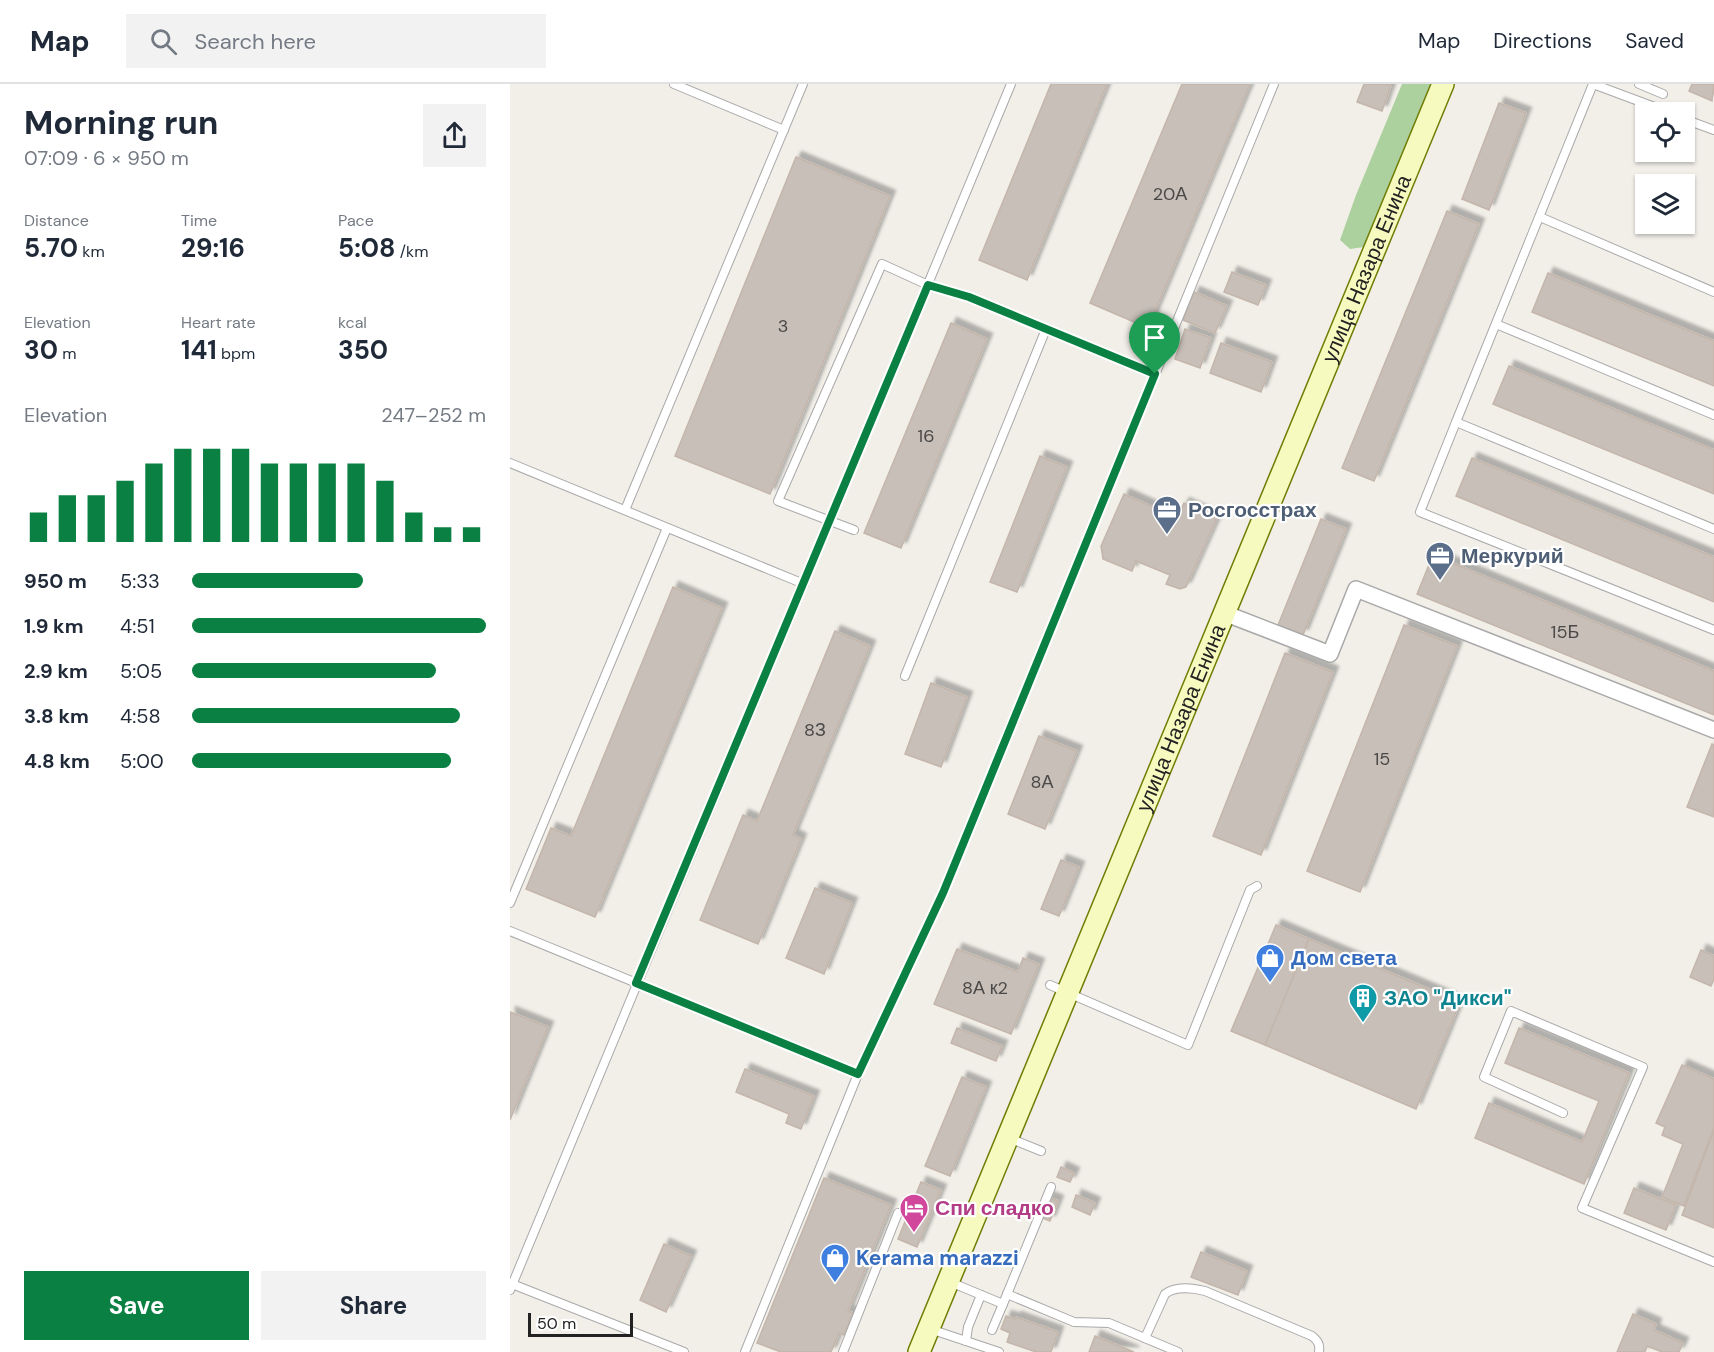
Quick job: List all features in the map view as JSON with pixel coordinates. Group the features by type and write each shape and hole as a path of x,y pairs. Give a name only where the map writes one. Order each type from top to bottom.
{"main road":[{"name":"улица Назара Енина","path":"919,1352 1008,1138 1059,989 1224,613 1443,84"}],"street":[{"path":"1224,613 1330,654 1356,589 1714,730"}],"lane":[{"path":"674,84 784,130"},
{"path":"625,510 803,84"},
{"path":"684,1352 511,1287 1011,84"},
{"path":"745,1352 858,1074 943,893 1274,84"},
{"path":"1641,102 1593,84 1420,512 1714,630"},
{"path":"1639,84 1663,94"},
{"path":"1695,123 1714,130"},
{"path":"1540,217 1714,292"},
{"path":"854,530 778,501 882,264 928,285 969,297 1155,374"},
{"path":"1496,324 1714,415"},
{"path":"904,676 1046,329"},
{"path":"1456,422 1714,530"},
{"path":"510,463 804,584"},
{"path":"510,903 667,528"},
{"path":"1059,989 1188,1045 1250,890 1257,886"},
{"path":"510,931 858,1074"},
{"path":"1563,1113 1484,1077 1511,1011 1643,1067 1582,1208 1714,1262"},
{"path":"1008,1138 1041,1152"},
{"path":"992,1330 1051,1187"},
{"path":"843,1352 898,1213"},
{"path":"948,1282 1003,1304"},
{"path":"1145,1338 1165,1294 1174,1289 1198,1289 1312,1336 1318,1341 1319,1352"},
{"path":"1007,1294 1074,1322 1109,1323 1178,1352"},
{"path":"966,1341 968,1327 981,1295"},
{"path":"929,1329 999,1352"}],"green space":[{"path":"1402,84 1431,84 1364,247 1350,249 1340,240"}],"building":[{"path":"1051,84 1107,84 1027,280 979,260"},
{"path":"1182,84 1250,84 1148,328 1090,303"},
{"path":"1364,84 1391,86 1382,111 1357,102"},
{"path":"1692,84 1714,84 1712,101 1689,91"},
{"path":"1499,103 1526,113 1489,210 1462,199"},
{"path":"796,157 890,196 770,494 675,456"},
{"path":"1447,211 1479,224 1374,481 1342,468"},
{"path":"1232,272 1266,285 1258,305 1224,292"},
{"path":"1548,273 1714,341 1714,386 1532,312"},
{"path":"1194,292 1227,306 1215,333 1183,320"},
{"path":"951,323 987,339 901,548 864,533"},
{"path":"1185,329 1211,338 1200,368 1175,359"},
{"path":"1221,343 1272,362 1261,392 1210,373"},
{"path":"1509,366 1714,450 1714,494 1493,404"},
{"path":"1040,456 1067,467 1017,592 990,582"},
{"path":"1472,458 1714,557 1714,602 1456,496"},
{"path":"1124,494 1177,518 1184,503 1217,518 1186,587 1180,589 1166,584 1170,575 1136,561 1132,571 1103,559 1101,546"},
{"path":"1321,519 1346,529 1303,635 1278,625"},
{"path":"1433,555 1714,671 1714,715 1417,594"},
{"path":"673,587 722,608 595,917 526,889 551,828 571,836"},
{"path":"1404,625 1457,646 1360,892 1307,871"},
{"path":"835,631 870,646 793,835 801,839 758,944 700,920 743,815 757,821"},
{"path":"1285,653 1333,672 1261,855 1213,836"},
{"path":"931,683 967,697 941,767 905,754"},
{"path":"1039,736 1077,751 1045,829 1008,814"},
{"path":"1712,744 1714,745 1714,817 1687,807"},
{"path":"1061,860 1079,867 1059,916 1041,909"},
{"path":"815,888 852,903 824,974 786,958"},
{"path":"1276,925 1309,939 1265,1045 1231,1031"},
{"name":"ЗАО \"Дикси\"","path":"1309,939 1460,1002 1416,1109 1265,1045"},
{"path":"957,949 1018,972 1023,958 1039,964 1011,1034 934,1004"},
{"path":"1701,950 1714,956 1714,979 1711,986 1690,977"},
{"path":"510,1012 548,1027 510,1120"},
{"path":"957,1028 1002,1046 996,1061 951,1043"},
{"path":"1519,1028 1629,1073 1584,1184 1475,1138 1489,1103 1582,1142 1599,1101 1505,1063"},
{"path":"1682,1065 1714,1079 1714,1128 1684,1206 1662,1197 1683,1144 1662,1135 1665,1127 1656,1123"},
{"path":"745,1069 814,1096 801,1129 786,1123 789,1114 736,1092"},
{"path":"962,1077 986,1087 950,1176 925,1166"},
{"path":"1714,1130 1714,1228 1682,1215"},
{"path":"1061,1167 1074,1173 1070,1182 1057,1177"},
{"path":"824,1178 891,1205 848,1311 853,1313 844,1335 839,1333 831,1352 781,1352 757,1343"},
{"path":"921,1182 941,1190 917,1247 898,1239"},
{"path":"1634,1188 1676,1205 1666,1230 1624,1213"},
{"path":"1076,1195 1095,1203 1090,1215 1072,1207"},
{"path":"1048,1197 1058,1201 1050,1221 1040,1217"},
{"path":"664,1244 691,1256 666,1312 640,1300"},
{"path":"1201,1252 1247,1271 1238,1295 1191,1277"},
{"path":"1633,1314 1656,1324 1654,1330 1683,1343 1679,1352 1662,1352 1647,1346 1645,1352 1617,1352"},
{"path":"1006,1316 1015,1319 1016,1317 1058,1332 1051,1352 1036,1352 1007,1342 1010,1333 1001,1329"},
{"path":"1095,1336 1134,1352 1089,1352"}],"place":[{"name":"Росгосстрах","path":"1167,536"},
{"name":"Меркурий","path":"1440,582"},
{"name":"Дом света","path":"1270,984"},
{"name":"ЗАО \"Дикси\"","path":"1363,1024"},
{"name":"Спи сладко","path":"914,1234"},
{"name":"Kerama marazzi","path":"835,1284"}],"route":[{"path":"928,285 969,297 1155,374 943,893 858,1074 636,983 928,285"}]}
